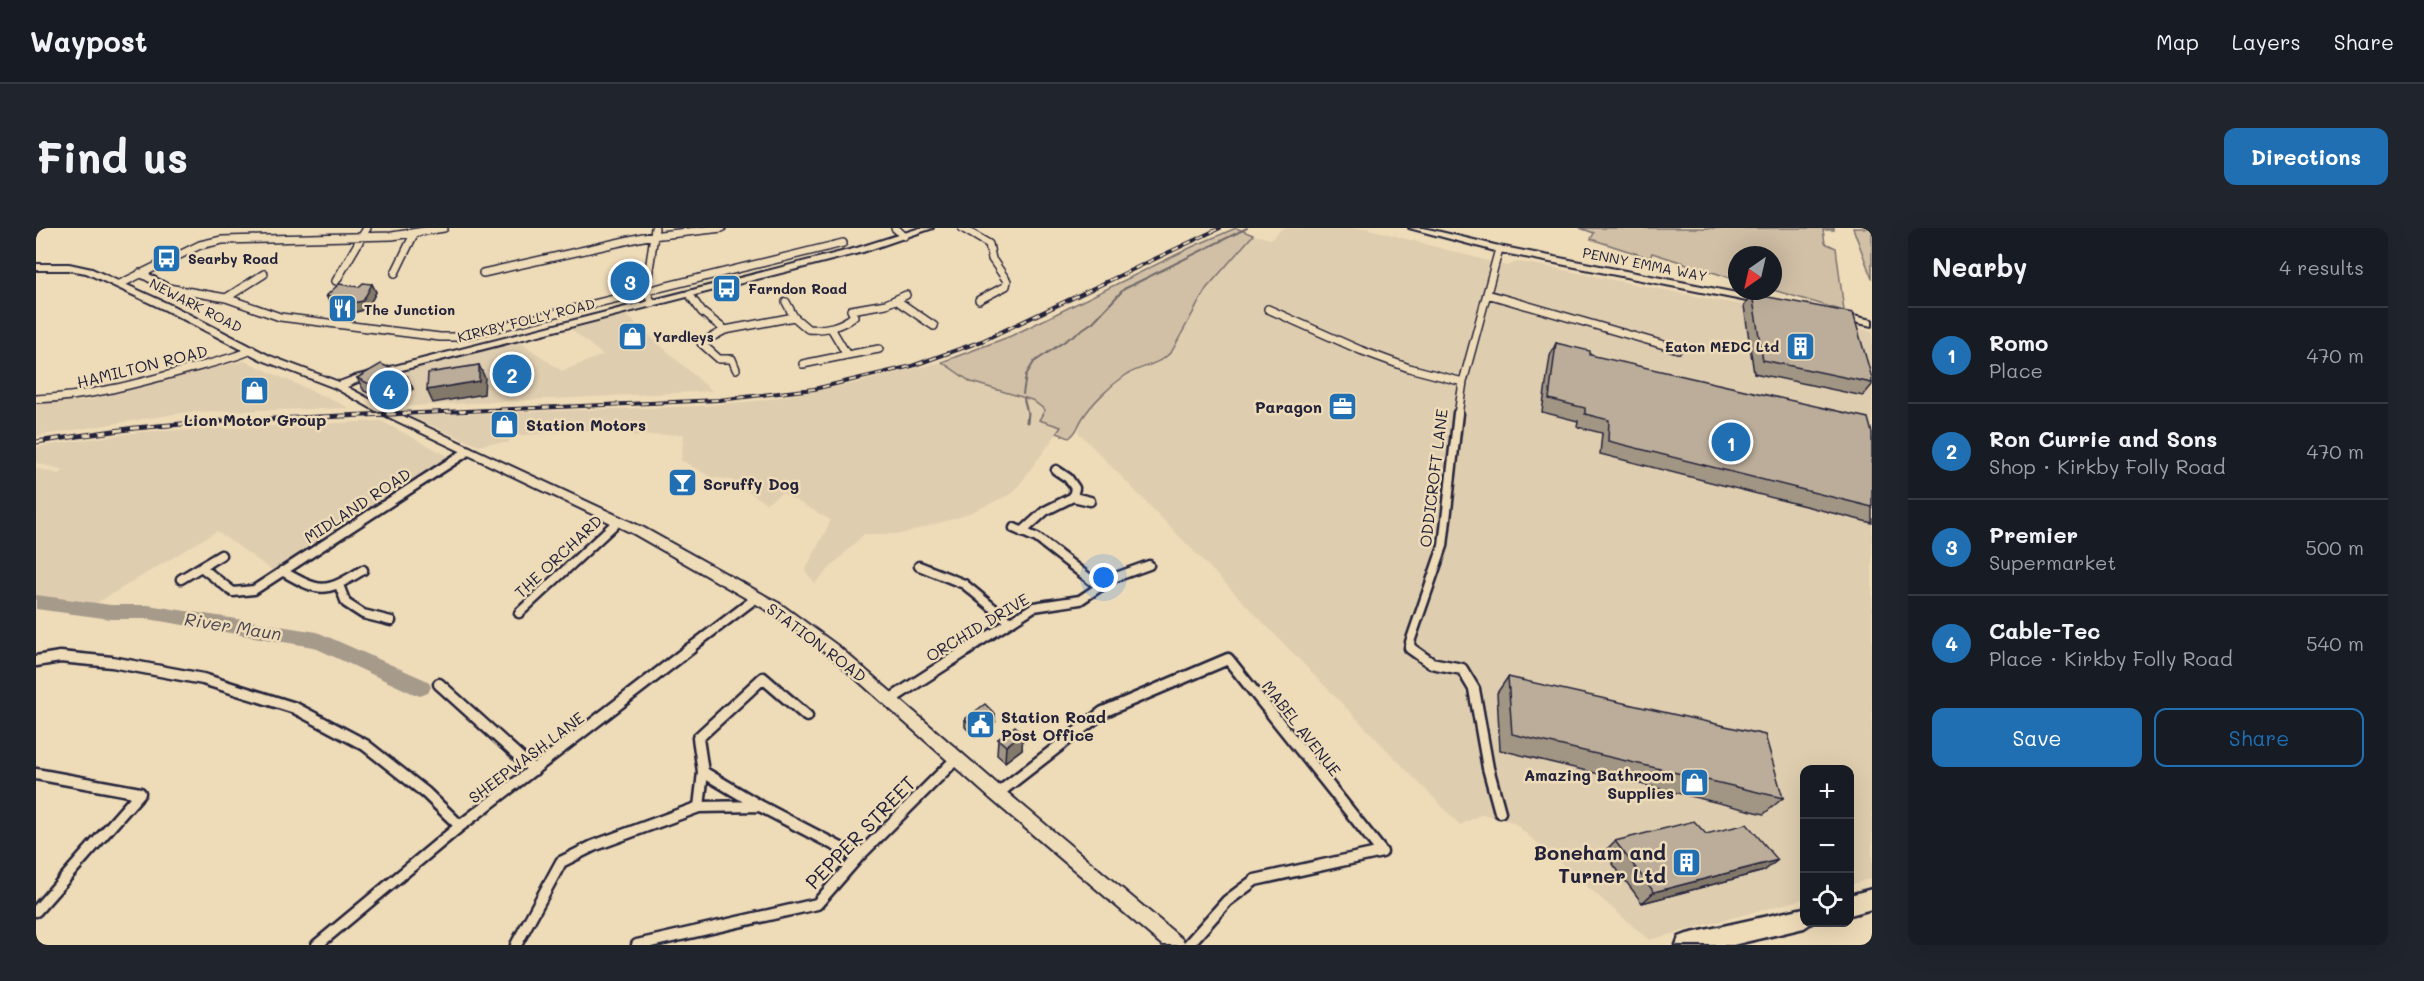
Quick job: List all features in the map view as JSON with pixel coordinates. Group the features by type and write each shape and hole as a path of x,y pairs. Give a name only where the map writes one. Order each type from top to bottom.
{"highway":[{"path":"1854,904 1872,899"},
{"path":"1687,945 1800,919"}],"main road":[{"name":"KIRKBY FOLLY ROAD","path":"339,386 359,378 860,250 929,228"},
{"name":"PENNY EMMA WAY","path":"1413,228 1499,249 1781,305"},
{"name":"NEWARK ROAD","path":"36,267 69,267 89,271 120,284 252,350 300,372 339,386"},
{"path":"1828,314 1872,323"},
{"name":"STATION ROAD","path":"339,386 345,392 618,521 777,609 824,643 891,699 997,794 1176,945"}],"street":[{"path":"266,238 268,228"},
{"path":"336,281 367,228"},
{"path":"120,284 200,245 222,240 362,237 414,234 444,228"},
{"path":"652,303 646,291 655,228"},
{"path":"483,273 654,236 722,228"},
{"path":"895,228 904,236"},
{"path":"962,228 989,244 992,259 1007,281 1006,286 979,300"},
{"path":"395,273 414,234"},
{"name":"KIRKBY FOLLY ROAD","path":"357,326 440,337 459,337 843,243"},
{"name":"ODDICROFT LANE","path":"1499,249 1463,382 1452,452 1443,546 1410,642 1410,649 1431,663 1462,669 1474,689 1488,768 1500,812"},
{"name":"NEWARK ROAD","path":"140,273 168,288 226,298 280,317 357,326"},
{"path":"226,298 254,283 264,274"},
{"path":"689,294 702,312 725,330"},
{"path":"1487,294 1678,349"},
{"path":"851,309 886,304 906,295"},
{"path":"896,300 934,326"},
{"path":"786,302 794,317 808,329 831,328 845,324 854,316 846,301"},
{"path":"1268,309 1360,350 1409,368 1463,382"},
{"path":"736,369 732,359 719,359 700,343 725,330 794,317"},
{"path":"831,328 847,356"},
{"path":"803,364 879,349"},
{"name":"HAMILTON ROAD","path":"36,399 82,396 241,355 252,350"},
{"name":"MIDLAND ROAD","path":"201,567 233,592 254,590 468,451"},
{"path":"1056,470 1068,478 1075,488 1073,497"},
{"path":"1090,501 1073,497 1062,501 1018,530 1037,538 1100,587"},
{"name":"THE ORCHARD","path":"519,614 618,521"},
{"path":"181,579 221,555"},
{"name":"ORCHID DRIVE","path":"891,699 1034,607 1080,600 1113,578 1149,565"},
{"path":"919,566 964,584 1010,622"},
{"path":"282,571 314,589 339,585 363,570"},
{"path":"339,585 346,603 363,614 391,621"},
{"name":"SHEEPWASH LANE","path":"317,945 460,826 756,598"},
{"path":"36,661 60,657 124,664 203,679 295,708 365,746 426,793 460,826"},
{"name":"MABEL AVENUE","path":"997,794 1103,712 1228,659 1382,852 1255,880 1227,901 1188,945"},
{"path":"699,807 703,771 698,738 763,678 807,716"},
{"path":"439,684 534,770"},
{"name":"PEPPER STREET","path":"637,945 817,904 858,857 957,758"},
{"path":"703,771 760,806 858,857"},
{"path":"36,910 140,793 37,775"},
{"path":"516,945 561,862 593,846 699,807 760,806"}],"shaded area":[{"path":"1236,228 1253,235 1206,289 1172,351 1162,359 1126,375 1114,384 1091,407 1069,438 1057,433 1061,427 1039,420 1045,410 1032,400 971,382 942,362 1011,336 1194,246"},
{"path":"1283,228 1366,228 1507,266 1517,262 1533,264 1872,331 1872,878 1854,884 1854,765 1800,765 1800,900 1649,940 1513,822 1482,814 1460,825 1078,432 1081,420 1101,396 1127,375 1166,358 1206,289 1253,235 1271,239"},
{"path":"1580,228 1834,228 1834,230 1823,230 1825,243 1836,248 1844,311 1782,293 1782,246 1728,246 1728,277 1652,253 1650,258 1591,239 1594,233"},
{"path":"1853,228 1872,228 1872,279"},
{"path":"625,314 712,391 391,407 364,391 357,390 384,375 505,343 520,342 562,371 603,355 571,329"},
{"path":"245,361 350,408 188,412 36,436 36,404 90,400 161,379"},
{"path":"942,362 971,382 1033,400 1045,410 1040,420 1062,427 1013,493 963,516 901,534 864,534 815,583 805,571 831,520 782,493 766,503 731,480 711,477 681,460 684,434 633,436 632,427 512,436 508,443 490,443 479,446 409,416 703,406 764,400 852,384"},
{"path":"381,421 452,458 273,571 217,531 90,607 36,599 36,468 59,474 64,470 36,463 36,447 140,432"}],"building":[{"path":"363,283 372,284 363,301 348,304 343,302 341,297 326,296 339,284 359,287"},
{"name":"Eaton MEDC Ltd","path":"1753,300 1782,300 1853,313 1872,383 1763,360"},
{"path":"1556,343 1590,351 1590,355 1868,418 1872,433 1872,507 1608,441 1609,420 1585,414 1585,408 1549,399"},
{"path":"381,364 407,376 383,391 357,378"},
{"path":"479,365 479,381 427,390 428,373"},
{"name":"Amazing Bathroom Supplies","path":"1508,677 1765,735 1783,798 1512,734"},
{"path":"985,704 995,714 975,729 965,719"},
{"path":"1015,726 1023,733 1006,746 998,739"},
{"path":"1694,821 1706,834 1747,824 1778,860 1654,892 1615,841"}],"waterway":[{"name":"River Maun","path":"1023,394 1026,375 1034,362 1093,322 1124,289 1247,228"},
{"name":"River Maun","path":"1024,399 1028,414"},
{"name":"River Maun","path":"1027,422 1028,414"},
{"name":"River Maun","path":"36,602 111,612 148,612 317,640 420,687"}],"railway":[{"path":"375,415 719,400 814,389 912,366 982,341 1220,228"},
{"path":"36,442 135,428 205,422 410,413"}],"place":[{"name":"Searby Road","path":"167,258"},
{"name":"Premier","path":"630,281"},
{"name":"Farndon Road","path":"727,288"},
{"name":"The Junction","path":"343,309"},
{"name":"Yardleys","path":"632,336"},
{"name":"Eaton MEDC Ltd","path":"1800,346"},
{"name":"Ron Currie and Sons","path":"512,374"},
{"name":"Cable-Tec","path":"389,390"},
{"name":"Lion Motor Group","path":"255,391"},
{"name":"Paragon","path":"1343,406"},
{"name":"Station Motors","path":"505,424"},
{"name":"Romo","path":"1731,442"},
{"name":"Scruffy Dog","path":"682,483"},
{"name":"Station Road Post Office","path":"980,725"},
{"name":"Amazing Bathroom Supplies","path":"1695,783"},
{"name":"Boneham and Turner Ltd","path":"1687,863"}]}
